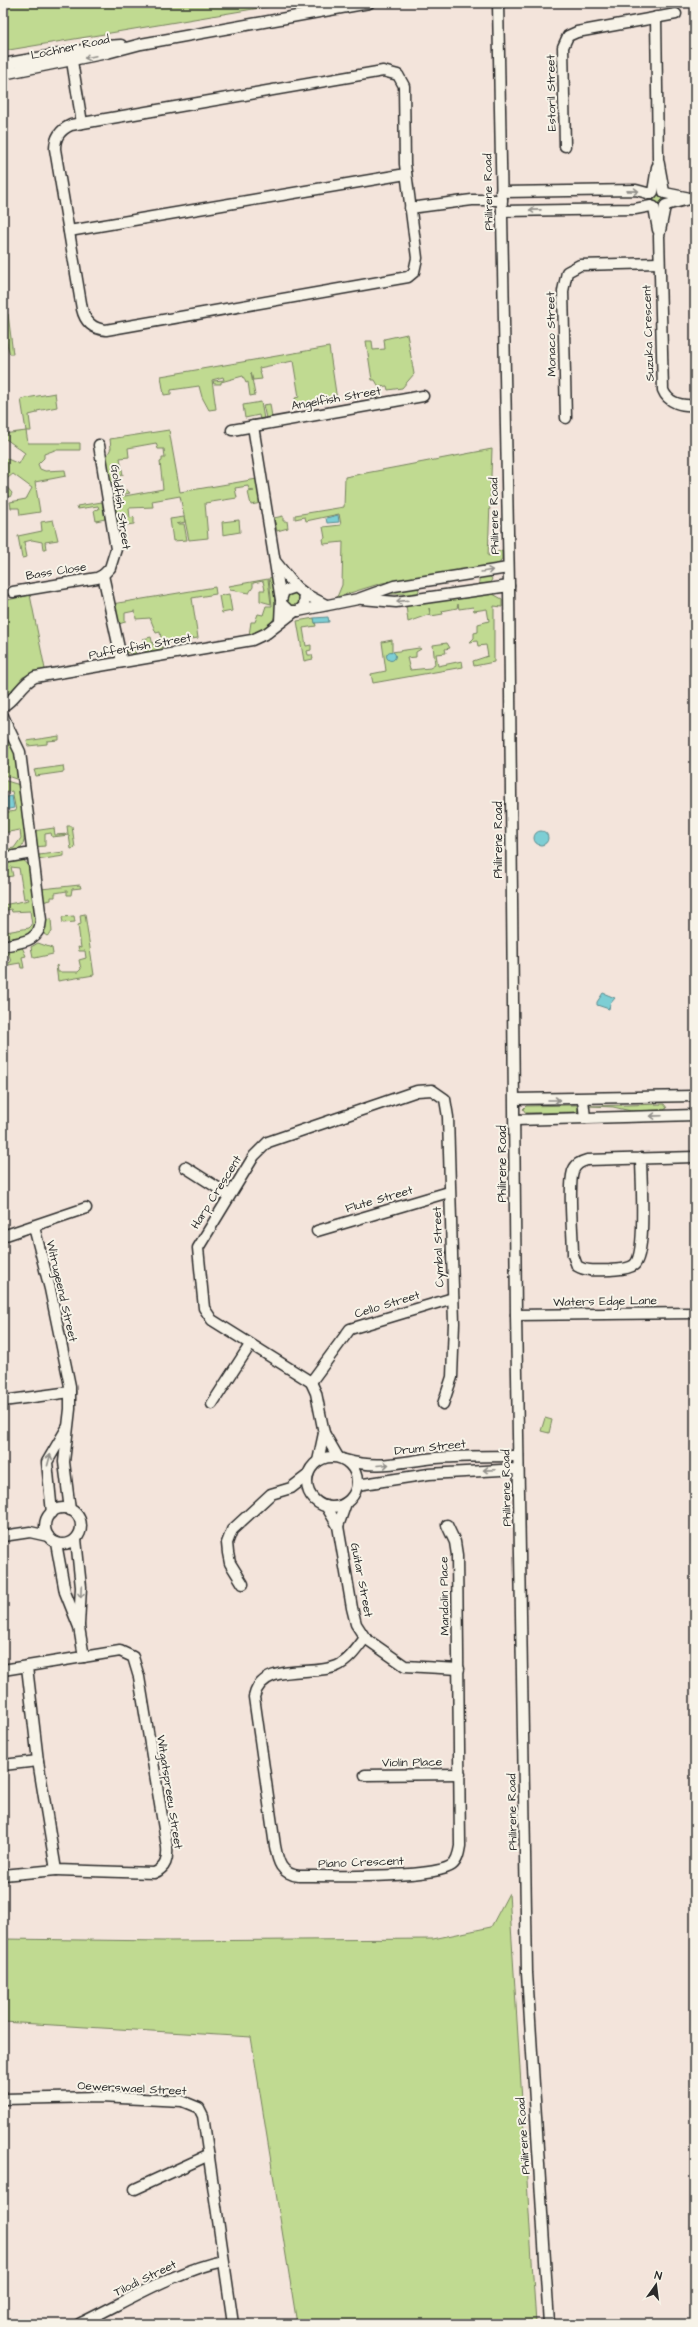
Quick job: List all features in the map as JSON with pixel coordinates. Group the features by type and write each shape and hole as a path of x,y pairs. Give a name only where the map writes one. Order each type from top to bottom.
{"street":[{"name":"Lochner Road","path":"3,74 72,61 141,44 369,3"},
{"path":"489,3 498,23"},
{"name":"Philirene Road","path":"498,3 509,586 516,1315 527,1973 549,2324"},
{"name":"Estoril Street","path":"565,146 563,47 568,36 577,32 676,14"},
{"path":"656,17 658,159 664,193 667,199 665,205"},
{"name":"Lochner Road","path":"3,64 106,46 141,44"},
{"path":"72,61 82,123"},
{"path":"384,71 392,72 402,81 404,86 406,174 417,258 414,272 402,279 106,330 95,328 84,317 55,141 61,130 66,127 82,123 384,71"},
{"path":"653,206 649,200 652,193 658,159"},
{"path":"69,231 406,174"},
{"path":"502,201 567,191 610,190 652,193 659,190 664,193 692,199"},
{"path":"610,190 610,209"},
{"path":"567,191 568,209"},
{"path":"410,208 472,200 502,201 568,209 635,209 653,206 660,208 665,205 692,199"},
{"name":"Suzuka Crescent","path":"665,205 659,236 663,390 665,395 672,401 695,406"},
{"name":"Suzuka Crescent","path":"653,206 659,236"},
{"name":"Monaco Street","path":"566,418 563,290 567,272 580,265 659,262"},
{"name":"Angelfish Street","path":"232,430 423,396"},
{"path":"253,426 274,560 282,602 285,608 296,611 304,606 305,594"},
{"name":"Goldfish Street","path":"99,445 116,549 110,568 103,575"},
{"path":"274,560 296,587 305,594 326,605"},
{"name":"Pufferfish Street","path":"4,726 6,704 24,685 35,677 252,640 267,633 296,611 358,599 394,586 508,568"},
{"path":"103,575 122,662"},
{"name":"Bass Close","path":"13,592 103,575"},
{"path":"466,575 469,592"},
{"name":"Pufferfish Street","path":"358,599 396,602 509,586"},
{"path":"280,622 282,602 287,588 296,587"},
{"path":"3,946 31,940 39,932 41,920 22,764 16,742 4,726"},
{"path":"3,858 32,853"},
{"name":"Harp Crescent","path":"311,1382 212,1320 204,1308 198,1248 258,1151 274,1138 417,1091 432,1090 437,1092"},
{"name":"Cymbal Street","path":"437,1092 447,1104 453,1298 452,1377 443,1404"},
{"path":"514,1099 695,1096"},
{"path":"583,1099 585,1118"},
{"path":"515,1120 695,1115"},
{"path":"641,1158 642,1242 638,1261 623,1269 595,1270 577,1266 573,1255 572,1186 576,1166 580,1162 587,1160 641,1158 695,1157"},
{"path":"185,1167 230,1195"},
{"name":"Flute Street","path":"317,1231 449,1192"},
{"path":"34,1227 86,1208"},
{"name":"Witrugeend Street","path":"3,1236 34,1227 51,1296 70,1392 64,1457 70,1510"},
{"name":"Cello Street","path":"311,1382 350,1329 453,1298"},
{"name":"Waters Edge Lane","path":"516,1315 695,1313"},
{"path":"212,1404 250,1345"},
{"path":"290,1488 312,1496 326,1506 338,1506 346,1503 354,1495 358,1485 356,1473 341,1459 324,1433 316,1393 311,1382"},
{"path":"3,1401 70,1392"},
{"name":"Witrugeend Street","path":"50,1515 47,1467 48,1458 68,1426"},
{"path":"243,1584 230,1563 227,1543 229,1536 236,1525 270,1494 290,1488 308,1475 318,1461 324,1433"},
{"name":"Drum Street","path":"341,1459 365,1466 382,1466 436,1458 518,1456"},
{"path":"318,1461 327,1457 341,1459"},
{"path":"436,1458 437,1473"},
{"path":"358,1485 437,1473 518,1469"},
{"path":"308,1475 307,1484 312,1496"},
{"path":"49,1481 66,1477"},
{"name":"Guitar Street","path":"338,1526 346,1503"},
{"name":"Guitar Street","path":"326,1506 338,1526 352,1608 359,1630 365,1638"},
{"path":"3,1536 30,1532 66,1544 76,1539 80,1532 81,1523 77,1515 70,1510 61,1509 50,1515 30,1532"},
{"path":"50,1515 46,1524 62,1573 68,1602 79,1627"},
{"name":"Mandolin Place","path":"447,1525 456,1549 459,1669"},
{"path":"3,1670 84,1657 79,1627 81,1587 76,1539"},
{"path":"62,1573 80,1570"},
{"path":"365,1638 395,1661 405,1666 459,1669"},
{"name":"Piano Crescent","path":"365,1638 339,1666 270,1676 256,1687 255,1704 275,1846 280,1867 288,1874 299,1876 420,1873 451,1866 457,1858 460,1846 459,1669"},
{"name":"Witgatspreeu Street","path":"56,1870 154,1873 163,1867 167,1859 135,1661 131,1654 120,1651 84,1657"},
{"path":"3,1875 16,1875 56,1870 38,1760 27,1667"},
{"path":"3,1765 38,1760"},
{"name":"Violin Place","path":"365,1775 460,1774"},
{"name":"Oewerswael Street","path":"3,2099 100,2097 185,2101 201,2111 209,2155 233,2324"},
{"path":"135,2189 209,2155"},
{"name":"Tilodi Street","path":"79,2324 176,2277 209,2264 223,2261"}],"green space":[{"path":"3,3 289,3 3,51"},
{"path":"655,194 659,194 661,195 661,203 655,204 652,201 652,197"},
{"path":"3,314 8,314 13,354 10,354 6,341 3,341 3,330 7,319 3,318"},
{"path":"407,334 414,374 402,388 388,390 387,386 379,387 375,380 372,380 366,341 372,341 373,350 385,349 384,339"},
{"path":"329,347 337,400 297,407 295,398 299,397 293,361 259,368 262,379 253,380 251,373 255,395 250,396 248,382 246,383 243,376 221,382 221,384 214,384 213,381 224,380 223,377 212,380 216,409 209,410 202,397 199,386 171,390 171,394 164,395 161,376"},
{"path":"55,393 57,407 37,411 37,413 29,415 31,431 26,431 21,399"},
{"path":"261,402 264,419 260,420 259,415 245,418 243,405"},
{"path":"270,404 272,417 266,418 263,405"},
{"path":"169,430 180,492 257,479 261,503 251,505 248,492 254,491 249,490 248,486 235,488 237,498 205,503 208,538 189,540 180,496 152,501 153,507 129,508 130,518 134,517 134,524 119,526 114,498 163,489 160,462 162,461 162,458 165,458 164,449 158,449 156,443 128,448 129,457 120,458 123,475 118,476 119,482 108,484 104,462 111,448 110,439"},
{"path":"26,431 28,443 80,443 80,450 55,450 44,454 44,458 38,464 40,469 45,471 65,470 66,476 35,482 40,512 20,515 19,508 11,508 10,502 26,499 32,488 13,474 4,484 12,493 10,497 3,494 3,457 19,464 25,453 6,439 3,444 3,434"},
{"path":"492,449 488,556 502,550 502,559 498,566 382,583 337,597 342,585 343,542 324,544 323,539 325,538 323,527 341,525 339,514 306,521 305,517 295,519 295,515 344,507 345,477"},
{"path":"127,490 130,493 110,497 109,493"},
{"path":"102,502 105,519 96,521 94,510 99,509 98,506 78,509 77,506"},
{"path":"283,516 283,521 287,521 288,528 277,531 274,518"},
{"path":"184,517 185,522 177,524 184,524 187,540 173,541 170,519"},
{"path":"53,520 58,540 45,542 46,549 43,549 42,542 32,540 24,542 27,557 22,558 18,536 42,531 41,522"},
{"path":"239,520 240,532 223,535 222,522"},
{"path":"489,575 492,579 490,583 479,584 479,576"},
{"path":"273,577 277,605 276,613 268,625 249,635 251,622 255,622 258,614 263,615 266,606 272,606 269,578"},
{"path":"268,579 271,604 260,601 260,590 265,590 263,581 253,583 253,587 249,593 230,590 229,586"},
{"path":"413,585 418,586 419,591 417,594 383,594"},
{"path":"215,587 216,594 192,598 198,638 162,644 160,632 156,633 150,618 136,619 135,611 125,613 125,622 119,624 122,643 126,647 134,646 136,654 124,652 112,604"},
{"path":"293,590 302,597 298,607 287,605 285,597"},
{"path":"491,593 502,599 502,607 494,606 494,662 474,666 473,661 488,656 486,645 478,646 477,641 470,642 474,638 474,633 478,632 478,624 489,621 487,609 474,611 473,607 459,609 458,604 457,608 442,611 443,614 431,616 429,608 430,614 408,622 406,605"},
{"path":"229,594 232,611 222,613 219,596"},
{"path":"30,595 45,669 23,677 3,701 3,601"},
{"path":"314,618 316,626 303,628 306,646 311,645 311,650 307,651 308,655 312,655 313,659 304,661 297,621"},
{"path":"151,637 153,645 162,644 163,649 145,652 143,639"},
{"path":"392,640 392,652 419,648 421,649 416,652 416,657 407,658 410,670 430,668 435,665 433,645 447,643 450,648 445,649 446,653 436,654 438,666 462,661 463,667 373,683 371,674 386,671 382,642"},
{"path":"59,736 59,740 47,741 47,744 28,746 27,741"},
{"path":"3,739 12,746 14,750 19,780 4,775 8,763 3,762 6,754 3,750"},
{"path":"63,766 64,772 36,776 34,770"},
{"path":"3,780 20,785 25,830 22,847 18,851 3,854 3,850 14,848 21,838 20,830 3,833 3,813 16,811 12,791 3,793"},
{"path":"67,826 72,826 75,848 71,849 69,835 52,837 51,833 45,834 45,846 35,847 33,831 54,828 55,835 68,834"},
{"path":"64,852 64,856 37,860 36,857 39,855"},
{"path":"23,860 29,865 36,923 33,933 10,941 6,932 29,928 32,925 30,911 12,912 11,909 4,911 3,916 3,905 29,900 28,898 24,899 19,868 11,867 13,876 6,877 6,862"},
{"path":"80,885 81,888 72,889 71,895 67,895 67,891 55,893 55,897 51,897 51,900 42,902 41,889"},
{"path":"85,914 94,975 58,981 57,965 58,972 78,972 81,969 79,960 86,958 85,951 79,951 78,947 81,948 78,925 81,924 80,915"},
{"path":"74,916 75,922 63,923 62,917"},
{"path":"51,919 52,932 47,936 44,934 44,920"},
{"path":"38,943 52,948 53,954 35,958 33,957 31,947"},
{"path":"22,947 26,956 22,957 24,968 21,968 20,963 3,966 3,964 11,962 9,954 3,955 3,950"},
{"path":"664,1104 667,1108 664,1110 631,1111 613,1107 590,1106"},
{"path":"526,1106 579,1106 577,1112 526,1113 523,1109"},
{"path":"545,1418 552,1420 549,1433 541,1431"},
{"path":"509,1893 536,2324 297,2324 251,2037 3,2022 3,1939 165,1941 433,1939 491,1927"}],"water":[{"path":"338,515 339,522 327,523 326,518"},
{"path":"328,617 329,622 315,623 314,618"},
{"path":"391,651 396,656 391,661 386,656"},
{"path":"12,796 14,808 4,810 6,806 3,798"},
{"path":"541,831 546,833 548,838 546,843 541,845 536,843 534,838 536,833"},
{"path":"603,993 615,998 610,1004 609,1009 597,1005 597,1002"}]}
